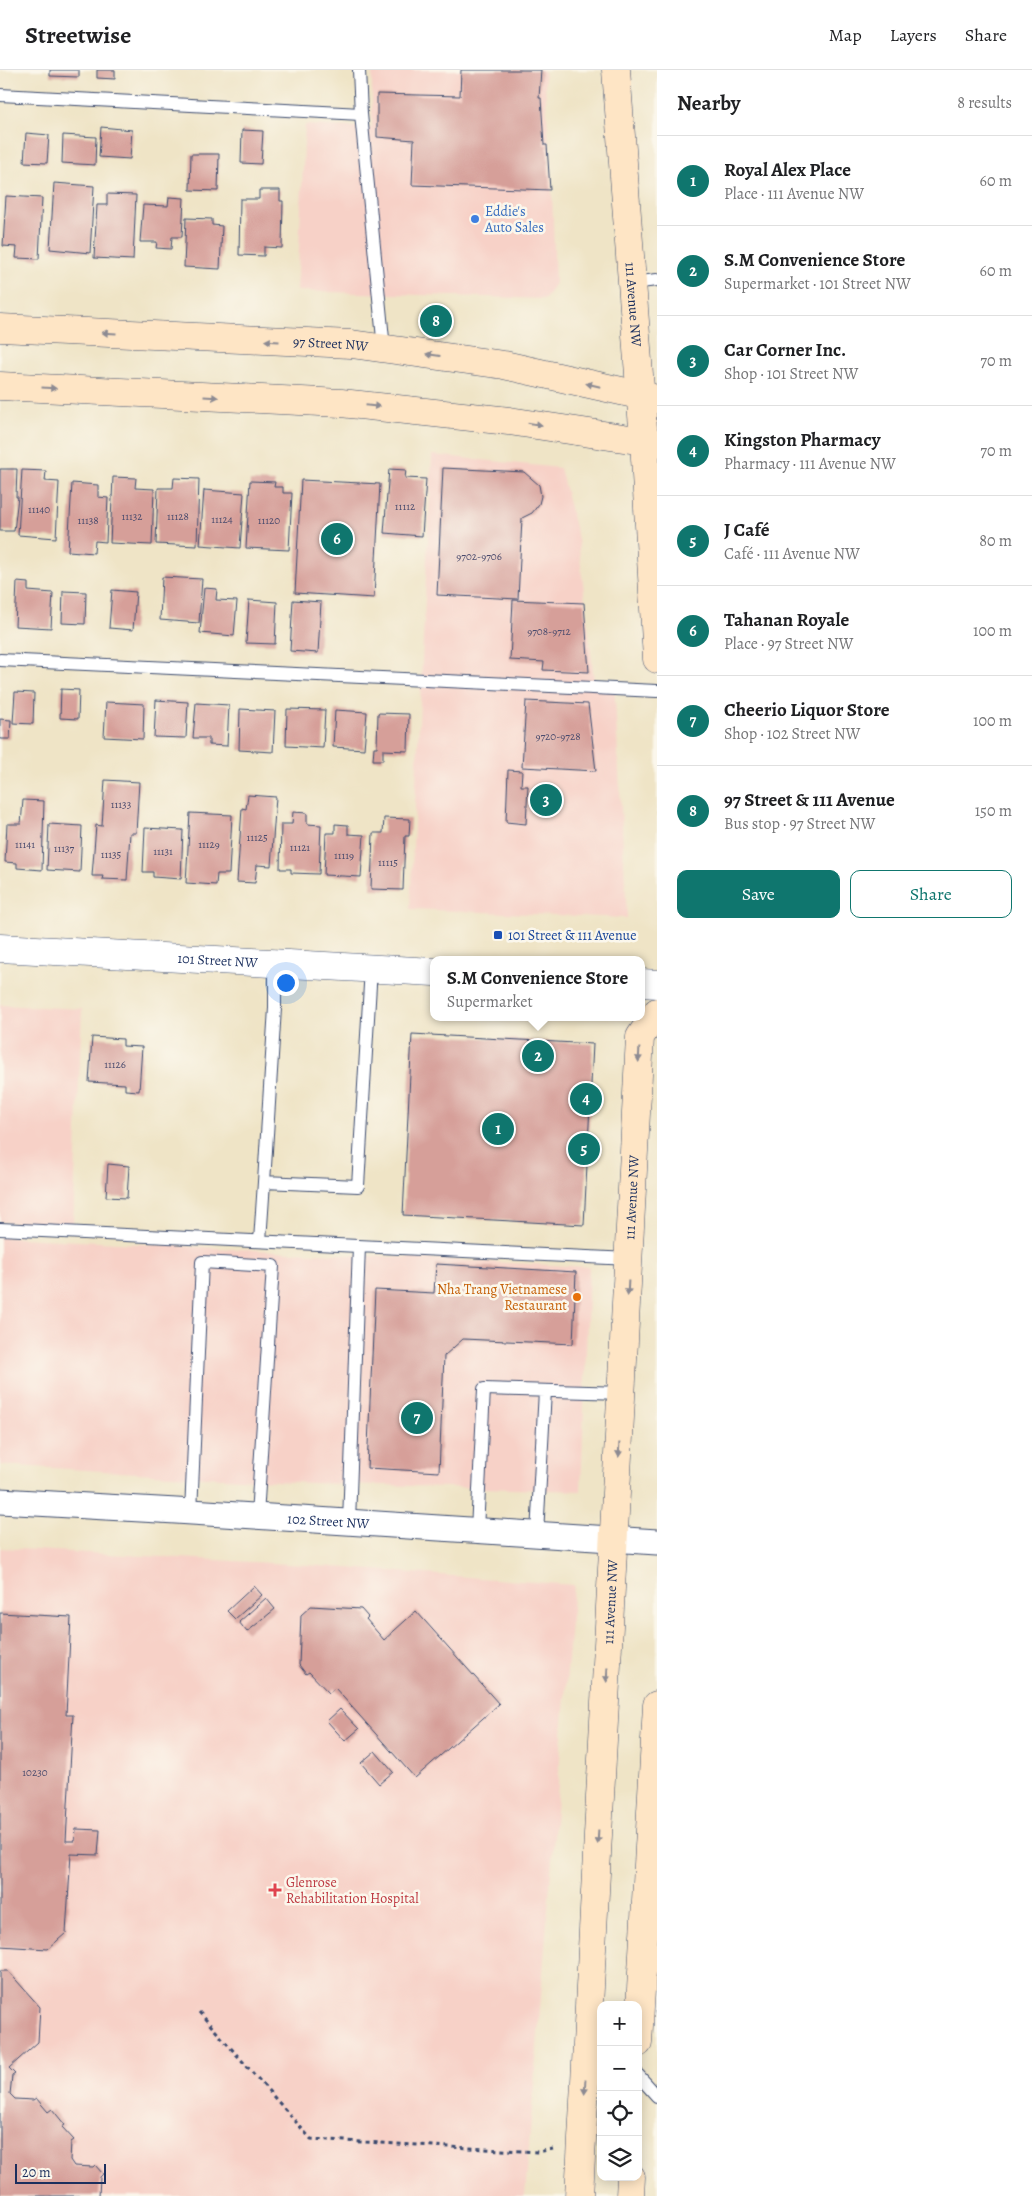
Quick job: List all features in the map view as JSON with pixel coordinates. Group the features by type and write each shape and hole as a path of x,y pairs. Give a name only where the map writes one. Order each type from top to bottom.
{"main road":[{"name":"111 Avenue NW","path":"616,70 645,282 657,659"},
{"name":"97 Street NW","path":"0,328 351,344 504,365 649,398"},
{"path":"0,386 341,403 509,421 650,442"},
{"name":"111 Avenue NW","path":"579,2196 623,1393 640,1037 657,1012"},
{"path":"642,2016 650,1960 657,1705"},
{"path":"630,2196 631,2181"}],"street":[{"name":"101 Street NW","path":"0,948 430,972"},
{"name":"102 Street NW","path":"0,1501 657,1542"}],"lane":[{"path":"359,70 361,114 384,349"},
{"path":"0,95 361,114"},
{"path":"0,660 657,692"},
{"path":"260,1241 275,1008 275,963"},
{"path":"264,1182 358,1186 370,968"},
{"path":"0,1228 630,1259"},
{"path":"349,1522 359,1246"},
{"path":"191,1512 202,1262 274,1266 257,1516"},
{"path":"477,1530 484,1389 623,1393"},
{"path":"537,1534 545,1391"},
{"path":"642,2079 657,2096"}],"path":[{"path":"200,2012 311,2139 538,2152 556,2148"}],"shaded area":[{"path":"372,70 544,70 552,191 555,283 545,299 297,291 305,125 372,128"},
{"path":"432,455 560,468 578,539 594,680 614,681 627,918 410,909"},
{"path":"0,1005 82,1009 73,1226 0,1222"},
{"path":"0,1237 589,1267 581,1491 311,1483 0,1465"},
{"name":"Glenrose Rehabilitation Hospital","path":"0,1548 306,1565 574,1585 525,2196 0,2196"}],"building":[{"path":"50,70 79,70 79,77 50,76"},
{"path":"97,70 115,70 115,79 97,78"},
{"path":"461,70 541,70 539,98 541,98 544,145 547,145 550,190 412,185 414,140 377,137 377,94 460,96"},
{"path":"101,127 132,130 130,159 99,157"},
{"path":"242,130 263,131 261,164 241,163"},
{"path":"26,133 49,135 47,163 24,162"},
{"path":"63,135 96,137 95,165 62,163"},
{"path":"191,154 219,154 218,191 190,190"},
{"path":"54,183 94,186 90,253 50,249"},
{"path":"259,190 280,190 280,201 283,201 282,248 264,247 264,256 239,255 240,199 259,199"},
{"path":"107,194 136,195 133,260 94,258 97,205 107,205"},
{"path":"6,196 42,198 39,259 16,258 17,247 3,246"},
{"path":"169,197 184,198 182,237 172,237 171,249 156,248 157,242 140,242 143,205 168,206"},
{"path":"186,218 212,219 212,225 222,226 220,269 184,267"},
{"path":"443,468 524,472 539,485 541,496 539,504 532,513 522,518 518,599 437,595"},
{"path":"0,469 17,469 16,497 18,497 14,531 0,531"},
{"path":"389,469 406,470 405,478 426,479 422,536 384,533"},
{"path":"22,470 46,471 45,481 59,482 56,538 18,535"},
{"path":"113,477 136,478 135,488 154,489 152,545 110,543"},
{"path":"174,478 199,479 197,546 156,544 158,488 173,488"},
{"path":"301,480 380,484 374,598 295,593"},
{"path":"250,481 275,482 274,487 283,487 283,493 292,493 289,550 246,548"},
{"path":"72,483 98,485 98,497 108,498 106,542 95,541 94,553 68,551"},
{"path":"204,490 244,493 240,548 200,545"},
{"path":"162,577 202,579 199,623 160,620"},
{"path":"17,582 28,583 28,591 53,593 51,628 15,626"},
{"path":"204,588 217,589 216,600 237,601 234,636 200,633"},
{"path":"112,590 136,592 133,630 109,628"},
{"path":"63,591 86,592 85,624 62,623"},
{"path":"249,600 277,602 275,644 246,643"},
{"path":"293,600 321,602 318,653 290,651"},
{"path":"513,600 584,603 589,672 543,670 544,662 510,660"},
{"path":"61,689 79,690 78,719 60,718"},
{"path":"15,692 34,693 33,724 13,723"},
{"path":"156,700 188,702 186,738 154,737"},
{"path":"526,701 588,704 596,771 522,767"},
{"path":"106,702 144,704 143,739 104,737"},
{"path":"196,703 229,705 227,746 209,745 209,738 193,738"},
{"path":"240,709 275,711 273,752 239,750"},
{"path":"287,709 325,710 323,748 286,746"},
{"path":"335,710 367,712 364,749 333,747"},
{"path":"378,713 409,714 408,751 383,750 383,760 373,760 374,747 377,747"},
{"path":"0,719 11,720 10,739 0,739"},
{"path":"508,770 522,771 521,786 528,786 526,824 506,822"},
{"path":"105,780 139,782 136,833 130,833 127,880 102,879 103,876 92,876 96,825 102,826"},
{"path":"248,795 276,797 271,866 257,865 255,883 237,882 242,808 246,809"},
{"path":"23,800 44,801 42,870 17,868 17,863 5,862 7,824 21,824"},
{"path":"293,812 307,813 307,824 321,825 319,874 291,873 291,869 280,869 281,824 292,824"},
{"path":"190,813 232,815 229,874 217,874 216,885 186,883"},
{"path":"384,818 410,819 409,836 405,836 403,890 371,889 373,833 383,833"},
{"path":"49,824 82,826 80,872 47,870"},
{"path":"335,824 348,825 348,834 364,835 361,877 324,875 326,833 335,833"},
{"path":"145,828 183,830 181,879 153,877 153,872 143,872"},
{"path":"412,1034 593,1044 584,1225 403,1215"},
{"path":"92,1037 123,1039 123,1046 142,1047 139,1091 125,1090 125,1084 89,1082"},
{"path":"108,1164 129,1166 127,1198 106,1197"},
{"path":"436,1264 576,1272 573,1344 463,1339 444,1356 439,1472 367,1468 375,1290 434,1293"},
{"path":"254,1586 262,1595 235,1619 227,1611"},
{"path":"266,1598 275,1609 247,1632 239,1622"},
{"path":"311,1606 361,1609 368,1617 366,1619 384,1640 416,1611 499,1704 415,1778 335,1688 329,1693 309,1672 306,1674 299,1665 301,1615"},
{"path":"0,1613 71,1617 66,1715 73,1715 66,1841 75,1841 76,1829 100,1830 98,1855 71,1854 66,1933 48,1949 0,1946"},
{"path":"340,1709 359,1729 345,1741 327,1721"},
{"path":"375,1751 393,1772 379,1784 361,1763"},
{"path":"0,1971 8,1971 40,2007 38,2042 9,2068 15,2074 12,2076 10,2094 15,2099 33,2100 36,2098 48,2112 52,2109 65,2125 62,2127 74,2140 71,2142 70,2160 74,2166 93,2167 95,2165 103,2174 100,2177 99,2196 0,2196"}],"place":[{"name":"Eddie's Auto Sales","path":"475,219"},
{"name":"97 Street & 111 Avenue","path":"436,321"},
{"name":"Tahanan Royale","path":"337,539"},
{"name":"Car Corner Inc.","path":"546,800"},
{"name":"101 Street & 111 Avenue","path":"498,935"},
{"name":"S.M Convenience Store","path":"538,1056"},
{"name":"Kingston Pharmacy","path":"586,1099"},
{"name":"Royal Alex Place","path":"498,1129"},
{"name":"J Café","path":"584,1149"},
{"name":"Nha Trang Vietnamese Restaurant","path":"577,1297"},
{"name":"Cheerio Liquor Store","path":"417,1418"},
{"name":"Glenrose Rehabilitation Hospital","path":"275,1890"}]}
